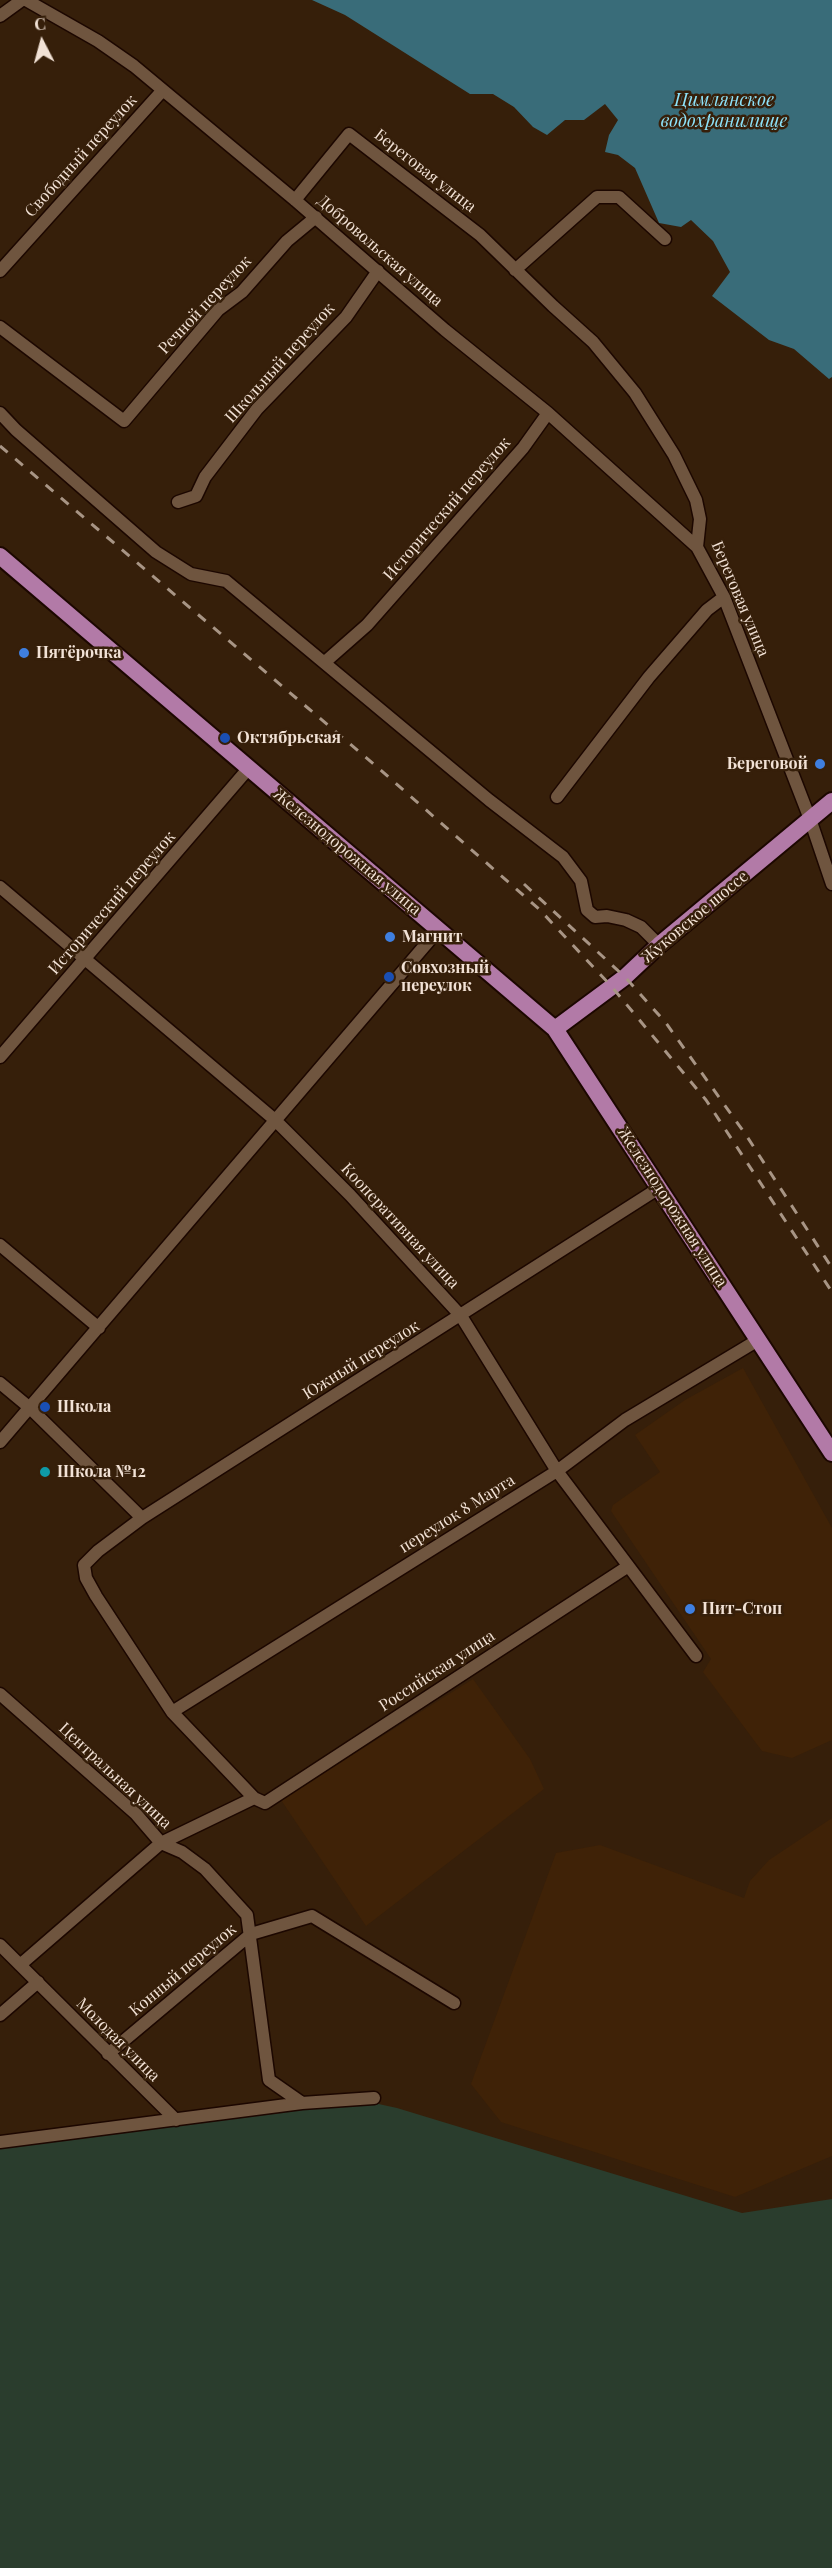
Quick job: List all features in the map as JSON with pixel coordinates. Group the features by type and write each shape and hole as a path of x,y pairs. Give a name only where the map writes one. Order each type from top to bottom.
{"main road":[{"name":"Железнодорожная улица","path":"0,556 555,1029 832,1453"},
{"name":"Жуковское шоссе","path":"555,1029 625,977 659,945 832,801"}],"street":[{"path":"0,16 24,0"},
{"name":"Добровольская улица","path":"24,0 98,41 134,66 316,217 445,330 548,413 697,547"},
{"name":"Свободный переулок","path":"0,271 162,91"},
{"name":"Береговая улица","path":"295,200 349,134 480,235 593,342 634,393 674,456 696,500 700,519 697,547 724,597 810,819 832,884"},
{"path":"515,270 597,197 618,197 665,239"},
{"name":"Речной переулок","path":"0,327 124,421 218,310 242,292 287,241 316,217"},
{"name":"Школьный переулок","path":"178,502 196,496 205,477 257,409 346,317 378,271"},
{"path":"0,413 16,430 163,556 191,574 226,581 489,800 563,857 581,881 587,910 595,917 607,916 626,920 641,927 659,945"},
{"name":"Исторический переулок","path":"325,662 367,625 523,448 548,413"},
{"path":"557,797 649,677 707,610 724,597"},
{"name":"Исторический переулок","path":"0,1057 248,769"},
{"name":"Кооперативная улица","path":"0,887 275,1120 350,1195 461,1316 557,1471 696,1656"},
{"path":"0,1442 439,929"},
{"name":"Южный переулок","path":"172,1712 96,1596 86,1578 84,1565 98,1551 142,1518 659,1188"},
{"path":"0,1245 99,1328"},
{"name":"переулок 8 Марта","path":"172,1712 557,1471 625,1420 758,1340"},
{"path":"0,1383 30,1408 142,1518"},
{"name":"Российская улица","path":"161,1843 260,1801 627,1567"},
{"name":"Центральная улица","path":"0,1694 136,1814 161,1843 182,1852 206,1869 248,1915 269,2080 302,2103"},
{"path":"172,1712 260,1801"},
{"path":"20,1965 161,1843"},
{"path":"251,1934 312,1916 454,2002"},
{"name":"Конный переулок","path":"108,2054 251,1934"},
{"name":"Молодая улица","path":"0,1945 176,2120"},
{"path":"0,2015 38,1982"},
{"path":"0,2142 302,2103 374,2097"}],"shaded area":[{"path":"743,1368 832,1528 832,1740 792,1758 762,1751 703,1672 711,1659 611,1511 613,1505 660,1472 635,1435 685,1400"},
{"path":"473,1679 530,1759 544,1789 366,1926 281,1800"},
{"path":"832,1818 832,2156 735,2197 501,2122 471,2084 556,1853 600,1845 744,1898 750,1881 769,1860"}],"green space":[{"path":"356,2103 374,2103 397,2108 742,2213 832,2199 832,2568 0,2568 0,2147"}],"water":[{"name":"Цимлянское водохранилище","path":"312,0 832,0 832,377 829,379 794,349 769,340 712,296 730,272 713,241 691,220 681,227 659,223 635,168 618,155 605,152 609,135 618,120 605,104 584,120 565,120 547,135 533,127 514,107 493,94 470,94 345,15"}],"railway":[{"path":"0,446 376,766 539,909 612,987 706,1100 832,1292"},
{"path":"524,884 625,977 666,1023 746,1135 832,1268"}],"place":[{"name":"Пятёрочка","path":"24,653"},
{"name":"Октябрьская","path":"225,738"},
{"name":"Береговой","path":"820,764"},
{"name":"Магнит","path":"390,937"},
{"name":"Совхозный переулок","path":"389,977"},
{"name":"Школа","path":"45,1407"},
{"name":"Школа №12","path":"45,1472"},
{"name":"Пит-Стоп","path":"690,1609"}]}
